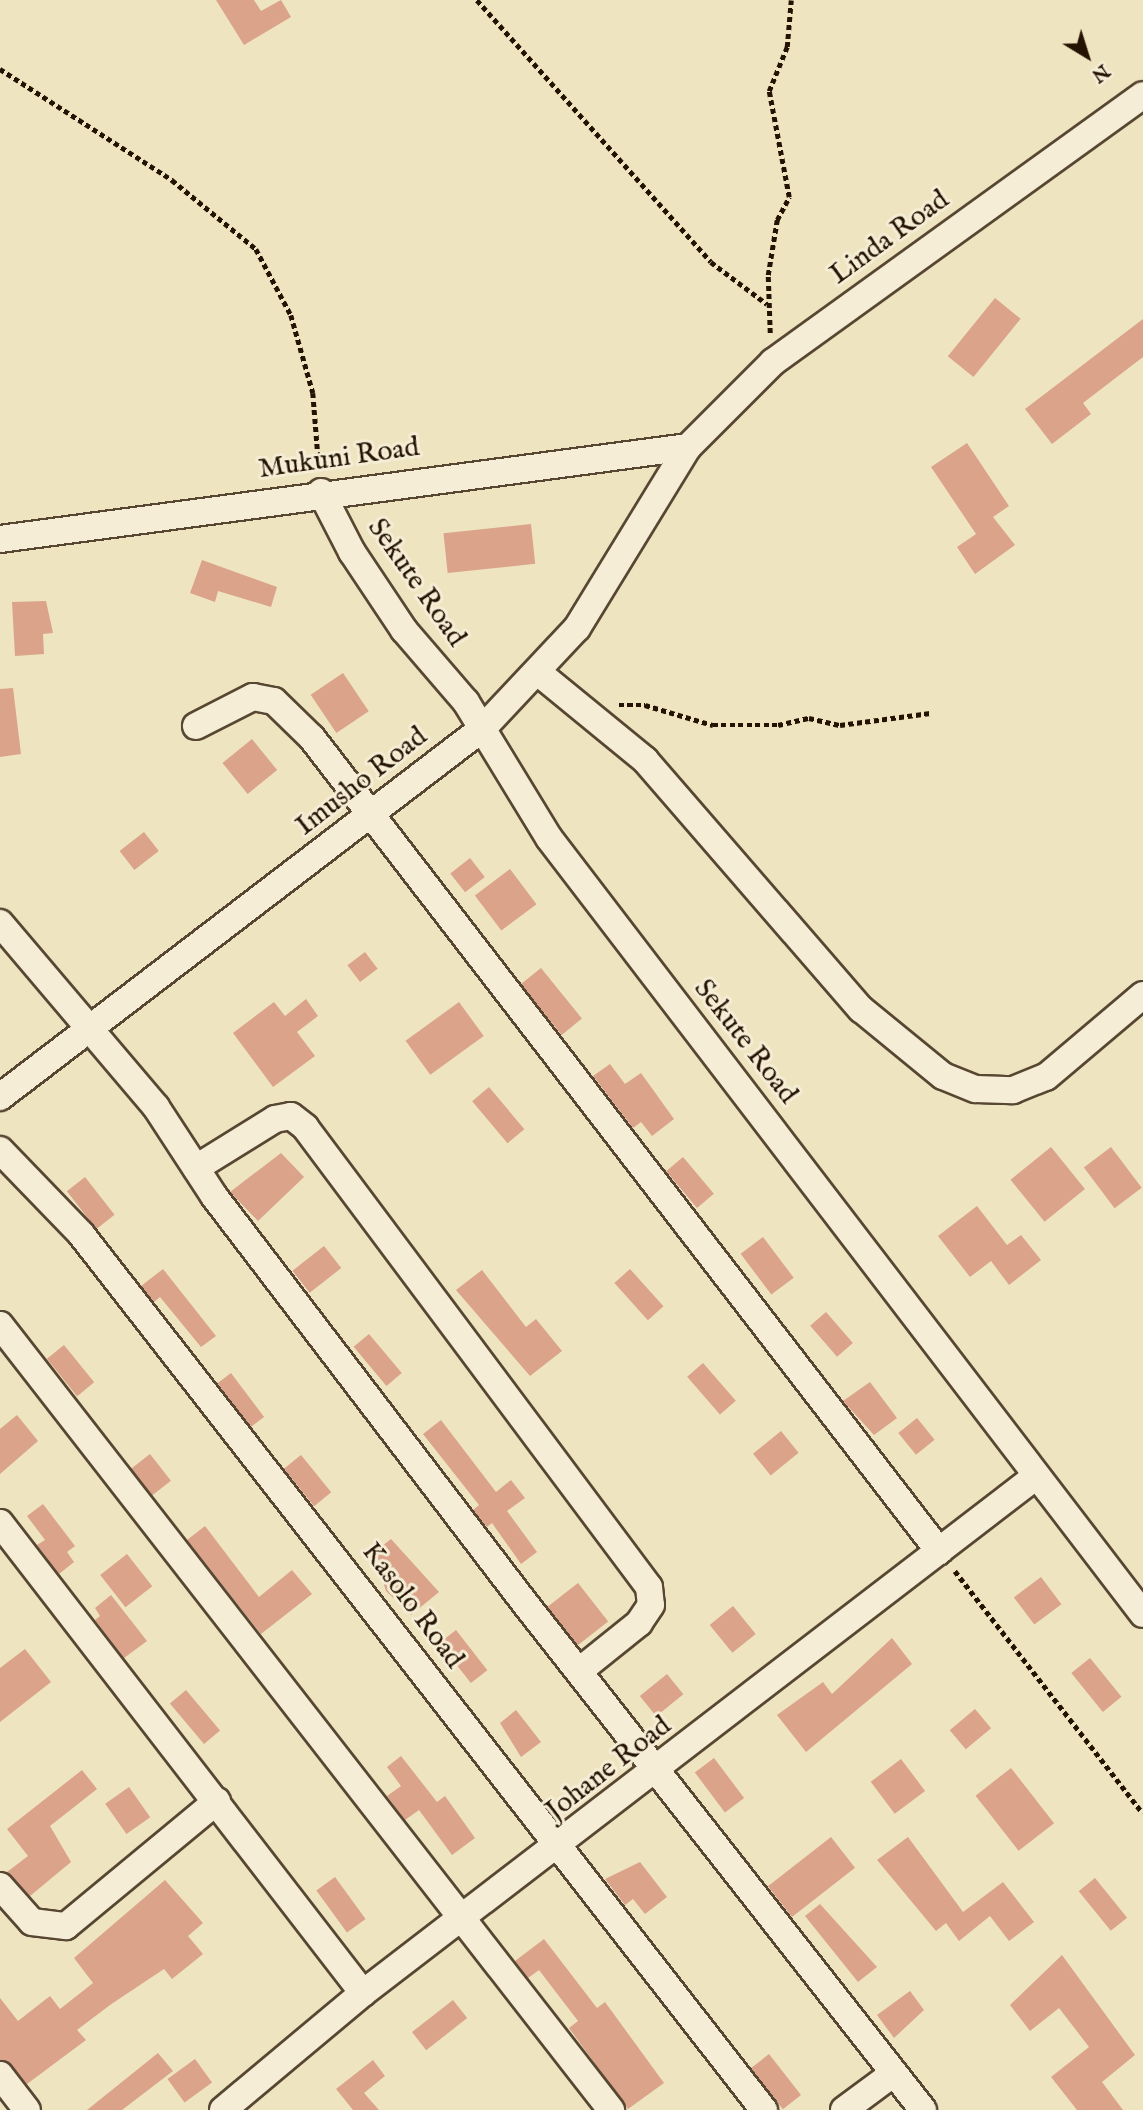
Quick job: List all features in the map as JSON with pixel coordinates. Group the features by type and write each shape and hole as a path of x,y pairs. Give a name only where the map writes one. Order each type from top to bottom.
{"street":[{"name":"Linda Road","path":"688,447 774,362 1143,95"},
{"name":"Mukuni Road","path":"0,539 321,492 688,447"},
{"name":"Imusho Road","path":"0,1097 373,815 483,728 540,674 577,628 688,447"},
{"name":"Sekute Road","path":"321,492 404,630 483,728 549,838 1035,1478 1143,1614"},
{"path":"540,674 690,806 861,1009 943,1076 976,1089 1013,1090 1046,1077 1143,995"},
{"path":"196,726 253,697 274,701 373,815 939,1551"},
{"path":"0,923 90,1027 579,1671 923,2110"},
{"path":"196,1168 275,1119 290,1116 305,1127 649,1587 651,1605 639,1623 579,1671"},
{"name":"Kasolo Road","path":"0,1150 81,1234 557,1850 764,2110"},
{"path":"0,1325 611,2110"},
{"name":"Johane Road","path":"223,2110 363,1993 461,1918 557,1850 1035,1478"},
{"path":"0,1523 363,1993"},
{"path":"0,1886 32,1922 66,1926 217,1801"},
{"path":"844,2110 894,2073"},
{"path":"0,2075 27,2110"}],"path":[{"path":"477,0 711,262 767,304"},
{"path":"774,362 767,304 776,220 789,197 769,91 786,47 791,0"},
{"path":"0,69 172,180 256,249 291,315 313,393 321,492"},
{"path":"584,710 645,705 713,725 778,725 930,713"},
{"path":"939,1551 1143,1813"}],"building":[{"path":"216,0 254,0 261,11 281,0 291,17 244,45"},
{"path":"995,298 1021,319 973,377 948,356"},
{"path":"1143,319 1143,357 1083,403 1091,414 1052,444 1025,409"},
{"path":"967,443 1009,506 993,517 1015,545 975,574 957,547 976,534 931,467"},
{"path":"531,524 535,564 448,573 443,533"},
{"path":"202,560 277,587 271,607 218,591 215,602 190,593"},
{"path":"46,601 53,633 43,634 44,654 15,656 12,602"},
{"path":"343,673 369,711 336,733 311,695"},
{"path":"13,688 21,754 0,757 0,689"},
{"path":"252,739 277,770 248,794 222,763"},
{"path":"144,832 159,851 134,870 120,851"},
{"path":"470,858 485,877 465,892 450,873"},
{"path":"510,869 536,904 501,931 475,895"},
{"path":"365,952 378,969 360,982 347,965"},
{"path":"541,968 582,1019 562,1035 521,984"},
{"path":"306,999 318,1016 297,1032 315,1056 273,1087 233,1033 274,1002 285,1016"},
{"path":"459,1002 484,1036 430,1075 406,1041"},
{"path":"610,1064 625,1084 641,1073 674,1119 652,1136 641,1122 633,1128 593,1076"},
{"path":"489,1087 524,1129 508,1143 472,1101"},
{"path":"1051,1147 1085,1189 1045,1222 1011,1180"},
{"path":"1111,1147 1142,1188 1115,1208 1084,1167"},
{"path":"281,1153 304,1177 258,1221 230,1192"},
{"path":"683,1157 714,1194 697,1208 666,1171"},
{"path":"85,1177 115,1215 96,1229 67,1191"},
{"path":"977,1206 1007,1245 1021,1235 1041,1260 1009,1285 991,1261 970,1277 938,1236"},
{"path":"763,1237 794,1278 771,1295 741,1254"},
{"path":"324,1246 341,1268 310,1293 292,1271"},
{"path":"163,1269 216,1336 201,1347 160,1297 154,1302 141,1286"},
{"path":"630,1269 663,1306 648,1320 614,1283"},
{"path":"482,1270 526,1327 536,1319 562,1351 530,1376 456,1290"},
{"path":"826,1312 853,1343 837,1357 810,1326"},
{"path":"369,1334 402,1373 386,1386 354,1347"},
{"path":"64,1345 94,1382 77,1396 47,1359"},
{"path":"703,1363 736,1401 720,1415 687,1377"},
{"path":"231,1373 264,1417 251,1427 217,1383"},
{"path":"870,1382 897,1418 874,1435 843,1401"},
{"path":"17,1415 38,1441 0,1474 0,1429"},
{"path":"917,1418 935,1440 916,1455 898,1433"},
{"path":"441,1420 496,1492 511,1480 525,1498 507,1511 537,1552 521,1564 492,1523 487,1527 473,1510 479,1505 423,1434"},
{"path":"781,1431 799,1453 771,1475 753,1454"},
{"path":"150,1454 171,1481 152,1496 131,1469"},
{"path":"301,1455 331,1492 314,1506 284,1469"},
{"path":"43,1504 75,1546 67,1552 74,1562 59,1574 37,1545 45,1540 27,1516"},
{"path":"205,1526 259,1597 292,1570 312,1594 261,1634 187,1540"},
{"path":"391,1539 439,1592 411,1615 386,1591 382,1578 389,1573 373,1553"},
{"path":"127,1554 152,1586 125,1607 100,1575"},
{"path":"1041,1577 1061,1604 1034,1625 1014,1597"},
{"path":"578,1583 608,1622 577,1646 547,1607"},
{"path":"111,1595 147,1641 124,1658 95,1620 100,1616 95,1608"},
{"path":"733,1606 756,1634 732,1653 710,1625"},
{"path":"456,1630 487,1670 471,1683 439,1643"},
{"path":"892,1638 912,1664 806,1752 777,1715 823,1682 832,1694"},
{"path":"25,1649 51,1682 0,1722 0,1668"},
{"path":"1090,1658 1121,1697 1103,1712 1071,1673"},
{"path":"667,1674 683,1694 656,1716 640,1696"},
{"path":"186,1690 220,1731 204,1744 170,1703"},
{"path":"975,1709 991,1728 966,1749 950,1730"},
{"path":"516,1710 541,1742 521,1757 500,1723"},
{"path":"401,1756 437,1802 445,1796 475,1838 452,1855 419,1810 405,1820 387,1796 401,1786 387,1767"},
{"path":"714,1758 744,1798 725,1812 695,1772"},
{"path":"901,1759 925,1791 895,1814 871,1782"},
{"path":"1011,1768 1054,1823 1019,1851 976,1796"},
{"path":"82,1770 97,1789 50,1826 71,1862 30,1896 7,1872 28,1856 7,1829"},
{"path":"129,1787 150,1817 126,1834 105,1804"},
{"path":"831,1837 855,1868 792,1917 768,1886"},
{"path":"908,1837 963,1912 1003,1882 1034,1922 1009,1941 990,1916 959,1941 946,1923 936,1931 877,1860"},
{"path":"640,1862 667,1897 645,1914 633,1899 625,1905 605,1879"},
{"path":"335,1877 366,1919 347,1933 316,1891"},
{"path":"1095,1878 1127,1918 1111,1931 1079,1891"},
{"path":"165,1880 203,1923 188,1936 203,1954 172,1979 164,1969 110,2005 77,2030 86,2040 27,2084 0,2060 0,1998 18,2021 50,1996 60,2009 93,1983 74,1958"},
{"path":"820,1904 877,1967 858,1982 805,1916"},
{"path":"544,1939 597,2008 605,2002 664,2083 628,2109 569,2028 578,2021 539,1970 528,1978 515,1961"},
{"path":"1062,1955 1135,2055 1102,2082 1123,2110 1077,2110 1051,2077 1089,2047 1059,2008 1030,2031 1010,2005"},
{"path":"910,1991 924,2010 894,2038 877,2015"},
{"path":"453,2000 467,2018 426,2050 412,2032"},
{"path":"158,2053 173,2071 122,2110 87,2110"},
{"path":"769,2054 801,2095 783,2109 751,2068"},
{"path":"195,2059 212,2082 185,2102 167,2079"},
{"path":"373,2060 385,2076 364,2093 379,2110 353,2110 336,2089"}]}
